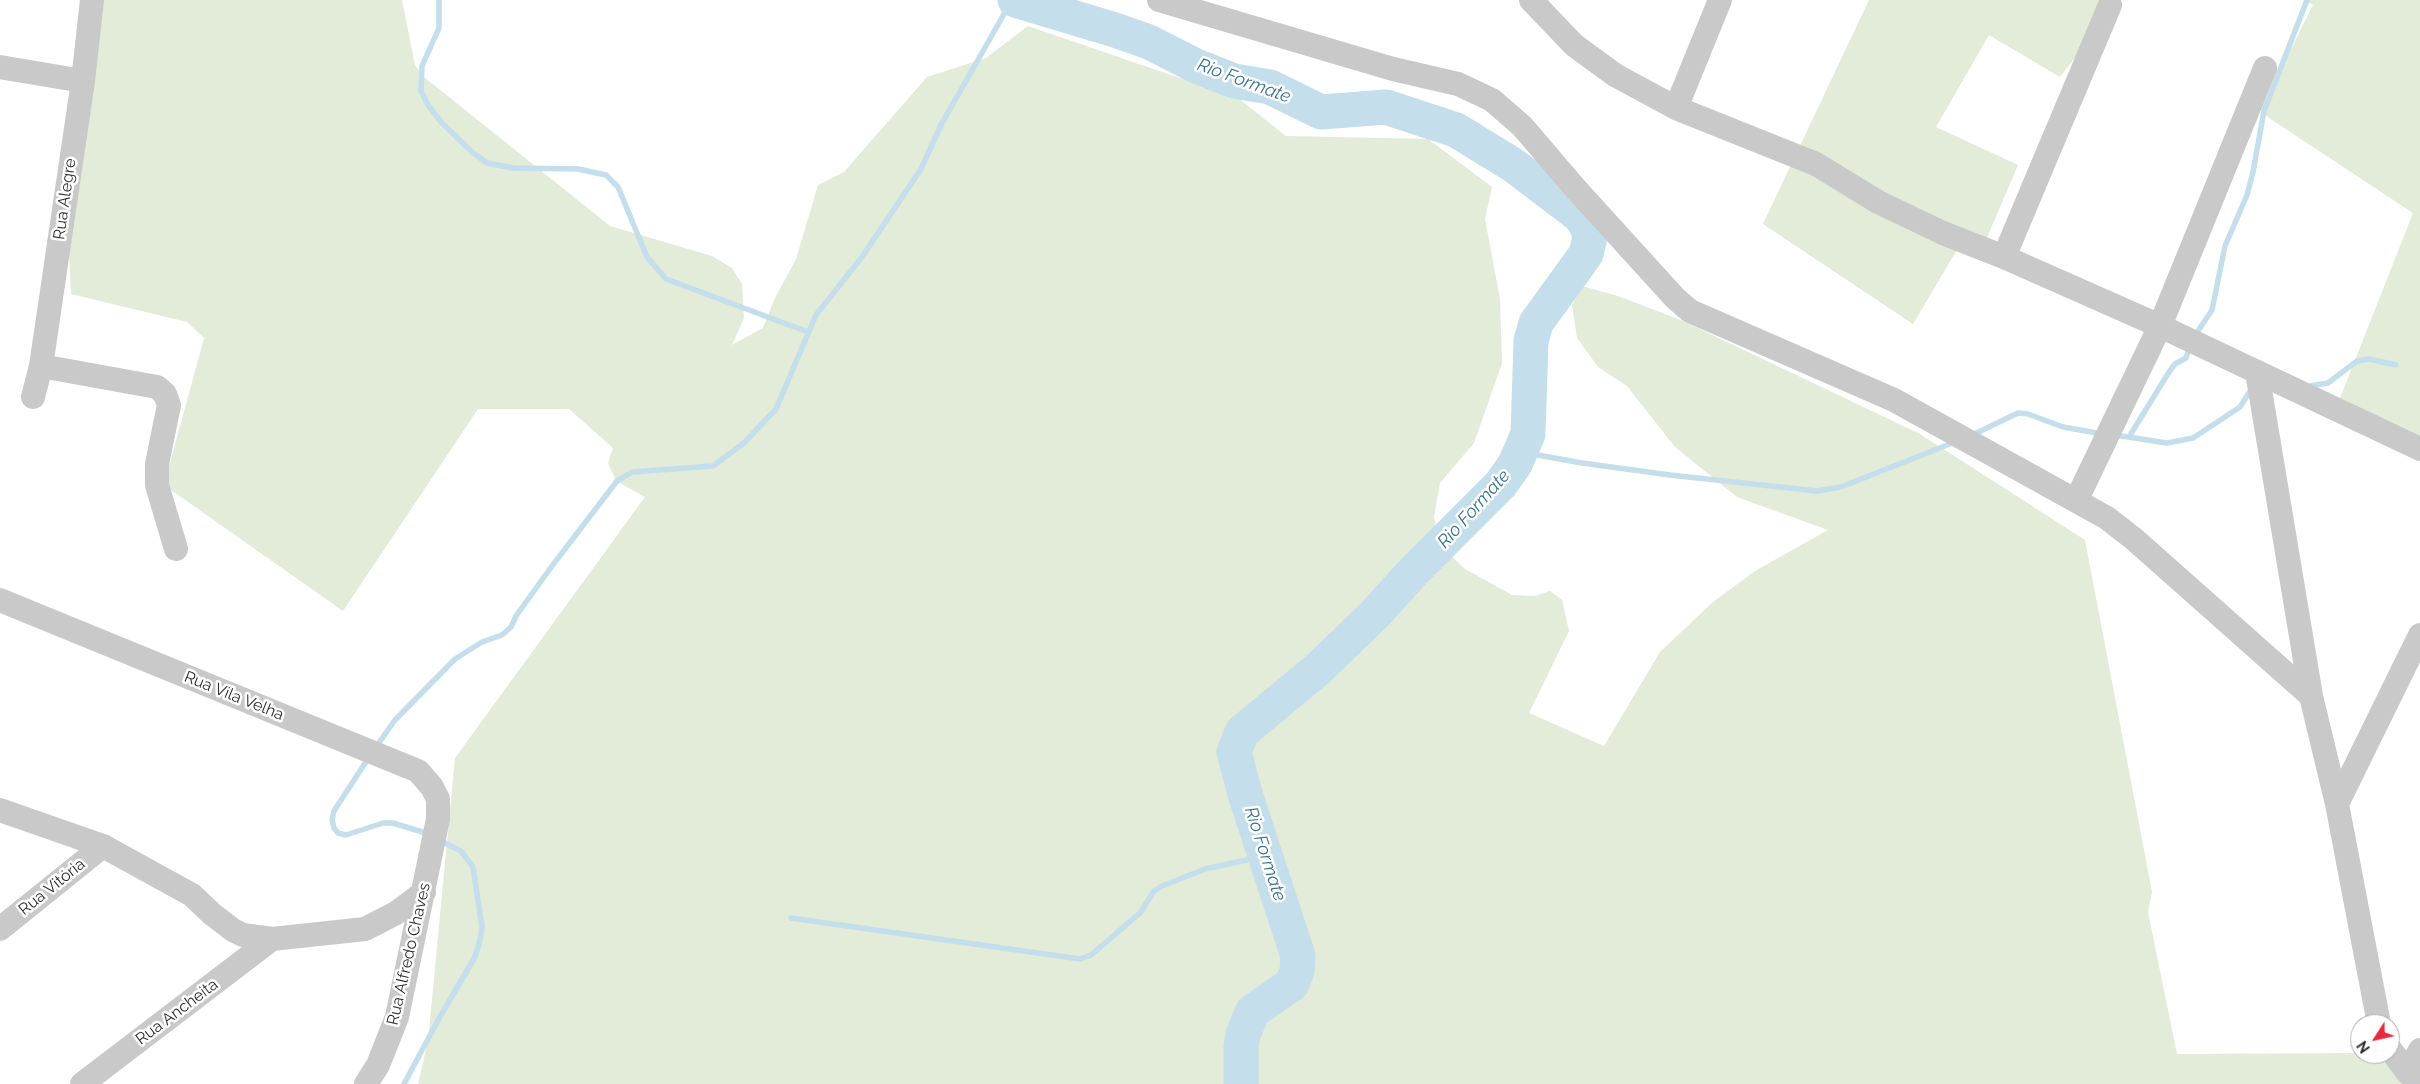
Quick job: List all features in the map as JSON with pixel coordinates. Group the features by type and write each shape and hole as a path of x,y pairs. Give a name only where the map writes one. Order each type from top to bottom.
{"street":[{"name":"Rua Alegre","path":"33,397 41,366 83,81 92,0"},
{"path":"1159,0 1393,69 1458,84 1492,100 1522,126 1575,188 1675,298 1690,311 1894,400 2106,518 2134,539 2312,696"},
{"path":"1530,0 1574,45 1615,75 1676,108 1816,164 1878,202 1943,233 2004,257 2160,326 2420,449"},
{"path":"1676,108 1720,0"},
{"path":"2004,257 2110,5"},
{"path":"0,67 83,81"},
{"path":"2076,501 2160,326 2265,68"},
{"path":"41,366 157,387 165,394 169,405 157,464 157,485 176,550"},
{"path":"2257,372 2312,696 2337,804 2377,1014"},
{"name":"Rua Vila Velha","path":"0,600 418,771 432,787 438,799 438,819"},
{"path":"2337,804 2420,635"},
{"path":"0,810 103,846 192,895 233,930 244,935 272,939 365,929 396,913 424,892"},
{"name":"Rua Alfredo Chaves","path":"366,1084 378,1065 398,1017 438,819"},
{"name":"Rua Vitória","path":"0,929 103,846"},
{"name":"Rua Ancheita","path":"82,1084 272,939"},
{"path":"2414,1078 2420,1050"},
{"path":"2400,1061 2414,1078"}],"green space":[{"path":"103,0 402,0 415,65 424,77 610,226 712,256 732,268 742,284 744,318 732,345 763,328 774,300 796,259 818,185 844,172 927,77 986,58 1028,26 1238,98 1286,136 1428,139 1492,187 1485,219 1500,299 1502,363 1474,443 1440,483 1434,517 1440,545 1465,569 1512,595 1535,596 1550,591 1562,600 1569,631 1529,713 1604,746 1660,652 1713,602 1755,571 1828,530 1737,497 1675,447 1627,386 1598,367 1577,338 1572,305 1582,286 1618,296 1683,321 1920,434 2085,540 2152,892 2148,912 2177,1054 2350,1053 2350,1064 2388,1064 2417,1075 2420,1084 418,1084 428,1041 455,758 645,497 616,481 608,463 613,448 569,409 478,409 343,611 164,485 204,338 187,322 71,294 69,255"},
{"path":"1869,0 2120,0 2060,77 1989,35 1936,127 2018,165 1980,254 1961,243 1913,324 1763,224"},
{"path":"2305,0 2420,0 2420,446 2335,411 2413,213 2272,120 2259,109 2269,93 2313,5"}],"waterway":[{"path":"439,0 439,28 422,66 421,91 428,105 441,122 472,152 487,163 514,168 578,169 606,175 618,187 647,257 666,279 808,332"},
{"path":"376,747 395,720 455,659 482,642 502,635 511,627 516,616 552,566 617,481 632,472 713,466 744,443 776,409 816,315 862,257 921,169 941,125 1012,0"},
{"name":"Rio Formate","path":"1015,0 1149,42 1196,66 1234,81 1270,87 1321,112 1386,107 1456,130 1513,165 1579,215 1587,226 1590,237 1586,254 1536,323 1531,341 1528,434 1515,464 1501,484 1414,571 1374,615 1318,669 1242,732 1234,752 1246,797 1298,956 1297,971 1292,984 1252,1012 1243,1035 1241,1047 1241,1084"},
{"path":"2194,337 2212,310 2225,246 2247,195 2264,111 2307,0"},
{"path":"2129,437 2169,372 2175,364 2186,358 2190,345"},
{"path":"2310,386 2328,383 2357,361 2369,359 2396,365"},
{"path":"2115,435 2167,443 2193,438 2240,407 2252,388"},
{"path":"1970,436 2018,413 2028,414 2063,427 2103,434"},
{"path":"1521,452 1582,463 1670,475 1817,491 1841,487 1955,442"},
{"path":"369,757 334,811 332,820 334,828 338,833 346,835 383,823 393,823 429,834"},
{"path":"404,1084 475,957 482,927 473,867 461,851 439,840"},
{"path":"791,918 1080,959 1091,955 1140,913 1154,891 1162,886 1205,869 1265,856"}]}
